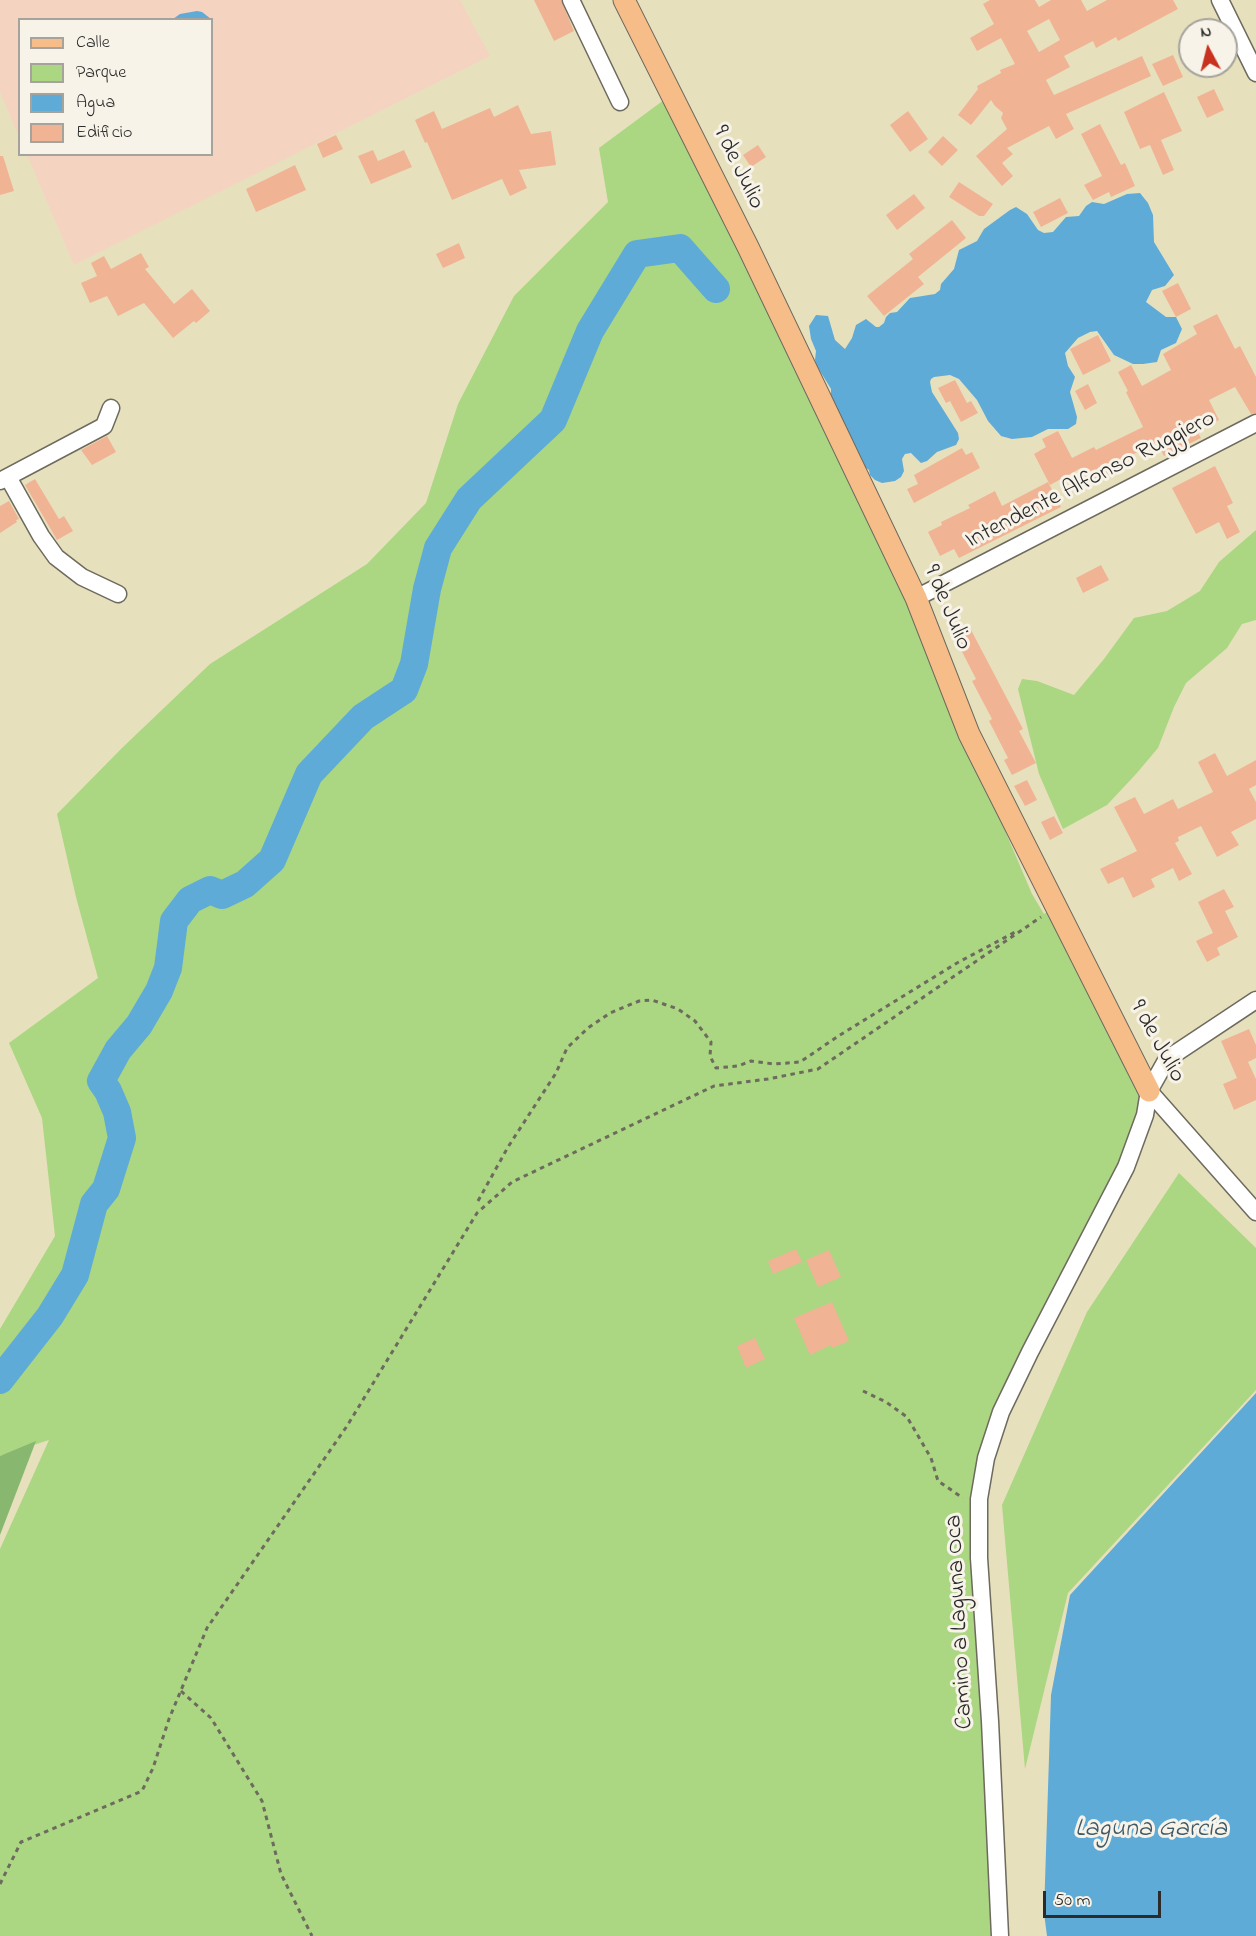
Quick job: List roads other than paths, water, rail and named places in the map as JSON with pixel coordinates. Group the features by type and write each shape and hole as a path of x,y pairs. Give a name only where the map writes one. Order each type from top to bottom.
{"main road":[{"name":"9 de Julio","path":"624,0 748,247 916,598 969,734 1149,1091"}],"street":[{"path":"571,0 620,102"},
{"path":"1220,0 1256,73"},
{"path":"111,408 104,426 4,479 56,557 82,577 118,594"},
{"name":"Intendente Alfonso Ruggiero","path":"916,598 1256,423"},
{"name":"Camino a Laguna Oca","path":"1000,1936 990,1721 979,1558 979,1499 986,1458 1001,1412 1126,1167 1145,1115 1149,1091 1167,1059 1256,1000"},
{"name":"9 de Julio","path":"1149,1091 1256,1212"}],"water":[{"path":"197,11 210,18 174,18 180,14"},
{"path":"1140,193 1148,203 1153,215 1154,242 1174,275 1165,286 1152,290 1146,302 1166,317 1176,317 1182,329 1176,343 1161,350 1157,362 1133,364 1114,355 1097,331 1078,338 1065,353 1068,366 1075,377 1070,392 1077,417 1076,424 1068,429 1048,429 1032,437 1012,439 1001,436 988,421 977,400 959,379 950,375 934,377 930,382 932,392 958,433 959,439 956,445 937,452 921,463 911,453 905,454 902,459 904,471 901,477 895,481 882,483 875,480 869,470 858,462 831,402 831,389 817,366 816,351 809,326 816,315 828,316 835,340 845,349 856,325 866,319 879,327 890,313 897,312 910,298 935,294 940,290 941,284 954,269 959,250 977,241 984,229 1010,210 1016,207 1027,214 1038,230 1044,233 1053,232 1066,217 1079,216 1092,202 1104,204 1127,194"},
{"name":"Laguna García","path":"1256,1393 1256,1936 1047,1936 1044,1913 1051,1695 1070,1595"}],"waterway":[{"path":"0,1380 50,1316 75,1275 94,1204 106,1189 122,1138 117,1112 101,1081 118,1050 139,1025 159,991 168,968 174,921 190,900 210,890 222,895 245,884 272,860 309,774 363,717 404,690 414,664 427,589 438,548 469,499 553,420 590,331 637,254 680,248 716,289"}]}
